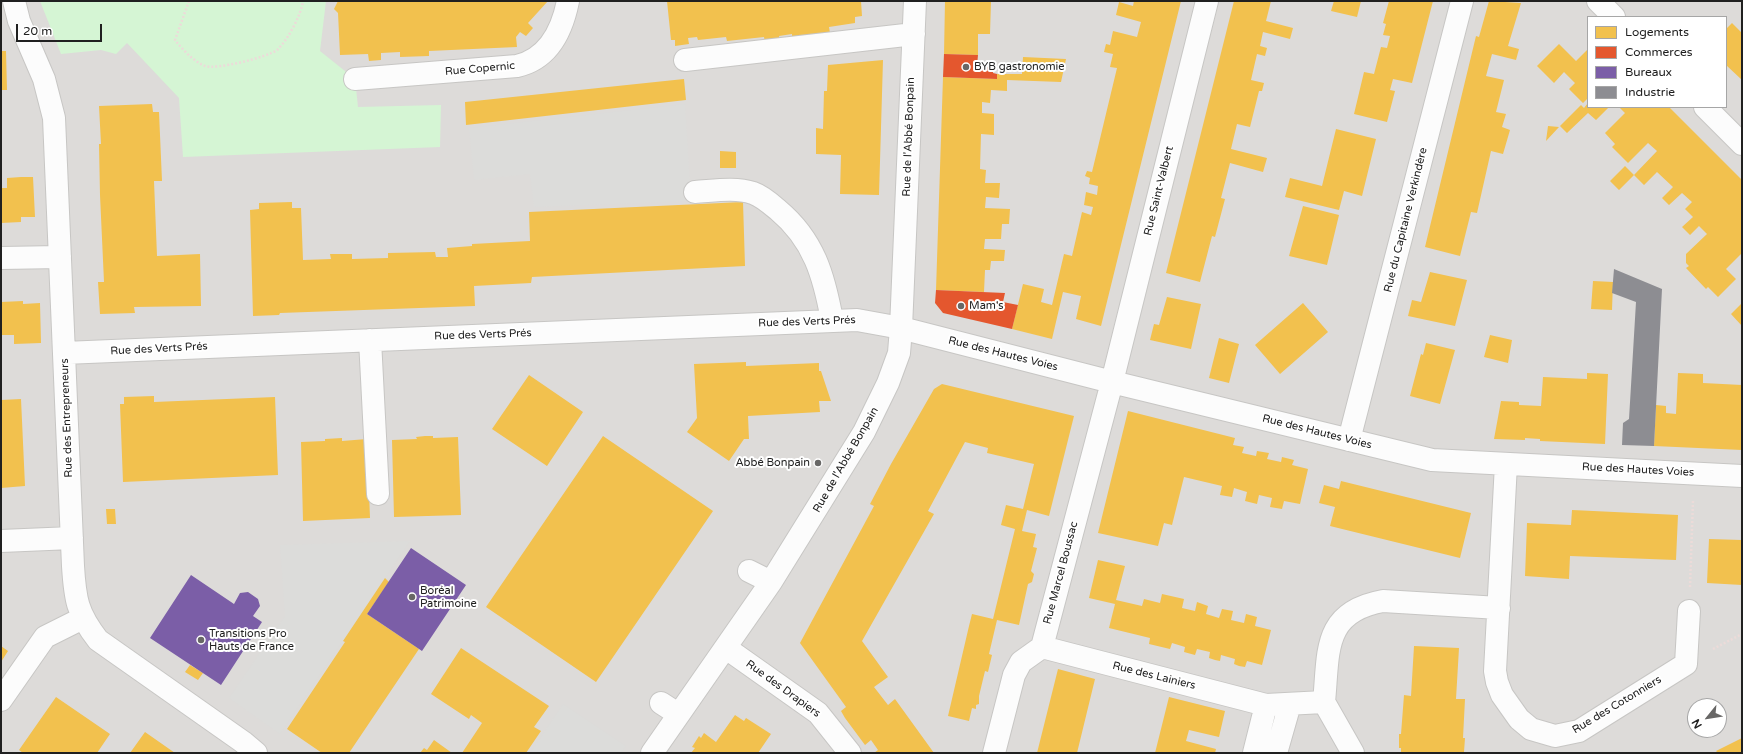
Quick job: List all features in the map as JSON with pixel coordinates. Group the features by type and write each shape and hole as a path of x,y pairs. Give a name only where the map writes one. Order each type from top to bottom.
{"street":[{"name":"Rue Copernic","path":"355,79 528,64 539,57 556,36 568,1"},
{"name":"Rue de l'Abbé Bonpain","path":"652,753 669,708 726,648 771,582 875,412 899,353 915,1"},
{"name":"Rue Saint-Valbert","path":"1112,382 1207,1"},
{"name":"Rue du Capitaine Verkindère","path":"1349,440 1462,1"},
{"path":"1598,1 1613,16"},
{"name":"Rue des Entrepreneurs","path":"10,3 44,78 54,118 74,589 77,604 83,618 98,640 243,742 256,753"},
{"path":"685,60 914,34"},
{"path":"1706,108 1742,144"},
{"path":"695,192 736,190 754,193 772,205 790,220 806,241 818,264 826,287 832,320"},
{"path":"1,258 60,256"},
{"name":"Rue des Verts Prés","path":"64,353 832,320 858,320 901,328"},
{"name":"Rue des Hautes Voies","path":"901,328 1112,382 1432,460 1742,476"},
{"path":"370,340 378,494"},
{"name":"Rue Marcel Boussac","path":"1042,647 1112,382"},
{"name":"Rue des Cotonniers","path":"1506,464 1495,670 1497,682 1502,695 1518,719 1531,729 1555,736 1579,731 1686,664 1688,611"},
{"path":"1,541 72,538"},
{"path":"749,571 771,582"},
{"path":"1353,753 1324,702 1330,646 1334,630 1344,618 1356,609 1383,601 1499,608"},
{"path":"1,700 45,637 83,618"},
{"path":"994,753 1014,675 1021,662 1042,647"},
{"name":"Rue des Lainiers","path":"1042,647 1266,705 1324,702"},
{"name":"Rue des Drapiers","path":"726,648 818,713 850,753"},
{"path":"1276,753 1290,704"},
{"path":"1254,753 1266,705"}],"path":[{"path":"189,1 175,40 184,52 206,66 226,65 248,60 277,50 294,27 303,1"},
{"path":"1688,611 1694,473"}],"shaded area":[{"path":"1,1 1742,1 1742,753 1,753"},
{"path":"685,104 691,201 534,207 530,174 474,180 469,128"},
{"path":"410,541 280,734 229,698 285,616 280,545"},
{"path":"563,704 626,746 621,753 530,753"}],"green space":[{"path":"40,1 326,1 320,51 355,79 358,107 441,105 440,147 183,157 179,98 127,43 116,54 101,50 61,54"}],"building: Logements":[{"path":"338,1 548,1 528,23 533,28 526,36 520,32 516,37 517,47 429,51 429,56 400,57 400,52 381,53 381,60 369,61 368,54 340,55 338,13 334,9"},
{"path":"667,1 861,1 862,16 855,17 855,23 829,27 830,33 792,37 792,34 779,36 780,42 765,43 764,37 727,41 726,37 698,40 697,37 688,38 689,44 675,46 675,40 671,40"},
{"path":"945,1 991,1 990,34 978,34 978,55 944,54"},
{"path":"1134,1 1181,1 1101,326 1076,319 1081,296 1063,292 1052,339 1012,329 1023,284 1044,289 1041,302 1052,305 1064,254 1072,256 1082,212 1091,215 1093,207 1084,205 1086,192 1097,195 1098,186 1089,184 1090,178 1085,176 1087,171 1092,172 1117,68 1110,67 1113,54 1104,52 1106,44 1110,45 1113,31 1137,37 1141,22 1116,15 1119,2 1133,6"},
{"path":"1234,1 1271,1 1266,21 1293,28 1290,39 1263,32 1260,46 1267,48 1265,56 1257,54 1251,80 1264,83 1262,91 1259,91 1250,127 1237,124 1231,149 1267,158 1263,172 1230,163 1221,198 1225,199 1215,237 1212,236 1200,282 1166,273"},
{"path":"1334,1 1361,1 1357,17 1331,11"},
{"path":"1389,1 1433,1 1412,83 1393,79 1390,90 1395,91 1387,122 1354,114 1364,72 1374,74 1381,47 1387,48 1390,36 1383,35 1386,24 1383,23"},
{"path":"1489,1 1521,3 1508,46 1519,49 1516,60 1492,54 1486,76 1504,80 1496,112 1506,114 1502,127 1510,130 1503,154 1491,151 1477,213 1471,212 1460,256 1425,247 1476,36 1479,37"},
{"path":"1732,23 1742,33 1742,80 1727,66 1727,28"},
{"path":"1559,44 1576,61 1587,50 1587,99 1583,103 1569,89 1575,83 1564,72 1554,83 1537,66"},
{"path":"1,51 6,51 7,90 1,90"},
{"path":"1023,57 1066,59 1061,82 1007,80 1007,91 991,90 990,103 982,102 982,113 994,114 994,135 981,134 980,169 986,170 985,183 1000,183 999,198 986,197 985,208 1010,209 1009,224 1002,224 1001,239 985,239 984,249 1005,250 1004,261 991,261 990,270 985,270 984,292 936,290 943,77 997,79 997,74 1022,74"},
{"path":"883,60 879,195 840,194 841,155 816,154 816,128 823,129 824,91 827,91 828,65"},
{"path":"684,79 686,100 466,125 465,102"},
{"path":"152,104 153,112 159,112 162,181 154,181 157,256 200,254 201,306 134,307 135,313 100,314 98,282 104,282 100,195 99,144 101,144 99,106"},
{"path":"1587,104 1587,108 1608,108 1596,120 1588,113 1567,133 1560,126 1581,105 1584,108"},
{"path":"1620,108 1670,108 1742,180 1742,253 1726,269 1736,279 1718,297 1708,287 1706,289 1686,268 1689,266 1686,263 1686,254 1707,234 1699,226 1690,235 1682,227 1693,217 1685,209 1692,202 1682,193 1669,205 1662,198 1673,187 1657,172 1644,185 1634,175 1657,151 1648,143 1628,163 1612,147 1615,144 1605,133 1625,113"},
{"path":"1548,126 1559,127 1546,141"},
{"path":"1336,129 1376,139 1362,196 1344,191 1339,210 1285,197 1290,178 1322,186"},
{"path":"720,151 736,152 736,168 720,168"},
{"path":"1625,166 1634,175 1619,190 1610,181"},
{"path":"33,177 35,217 21,217 21,222 1,223 1,188 7,188 7,178"},
{"path":"292,202 292,208 301,208 303,260 331,259 330,254 352,254 352,259 388,258 388,253 435,252 436,257 448,257 447,248 472,246 472,244 530,241 529,212 743,202 745,266 532,277 531,283 474,286 475,306 280,313 279,315 253,316 250,210 259,209 259,203"},
{"path":"1303,206 1339,215 1327,265 1289,256"},
{"path":"1430,272 1467,280 1455,326 1408,316 1412,300 1421,302"},
{"path":"1593,281 1613,282 1612,310 1591,309"},
{"path":"1167,297 1201,304 1191,349 1150,340 1154,324 1159,325"},
{"path":"23,301 23,304 40,303 41,343 14,344 14,335 1,335 1,302"},
{"path":"1303,303 1328,332 1280,374 1255,345"},
{"path":"1741,304 1742,305 1742,326 1731,314"},
{"path":"1490,335 1512,340 1508,363 1484,357"},
{"path":"1219,338 1239,344 1229,383 1209,378"},
{"path":"1426,343 1455,350 1440,404 1410,396 1421,354 1423,355"},
{"path":"746,362 746,366 819,363 819,371 821,371 831,401 819,401 820,412 748,416 749,439 744,439 729,461 687,432 697,418 694,364"},
{"path":"1587,373 1608,374 1605,444 1540,441 1540,439 1525,438 1525,440 1494,439 1501,401 1519,402 1519,405 1541,406 1543,377 1587,379"},
{"path":"1678,373 1703,374 1703,383 1742,385 1742,450 1654,446 1656,405 1666,406 1666,413 1676,414"},
{"path":"529,375 583,412 547,466 492,429"},
{"path":"942,384 1074,416 1049,516 1027,510 1022,531 1036,534 1033,547 1037,548 1031,571 1034,574 1032,582 1028,584 1019,625 997,620 989,654 992,655 988,672 985,671 979,696 979,704 976,705 976,709 972,708 969,721 948,716 972,614 993,619 1015,529 1001,525 1006,505 1023,509 1034,464 987,453 988,448 965,442 928,511 934,514 862,641 888,677 874,687 888,705 895,699 934,753 874,753 878,750 871,740 865,745 845,718 841,711 846,707 800,643 874,506 870,504 891,464 934,389"},
{"path":"154,396 154,402 275,397 278,475 123,482 120,404 124,404 124,397"},
{"path":"21,399 25,486 1,488 1,400"},
{"path":"1128,411 1235,438 1233,445 1244,447 1242,453 1256,456 1257,451 1269,453 1267,459 1281,462 1282,457 1294,460 1292,465 1308,469 1300,504 1284,501 1282,509 1270,507 1272,498 1259,495 1257,504 1245,501 1247,492 1234,488 1232,497 1220,495 1222,486 1184,477 1172,525 1164,523 1158,546 1098,533"},
{"path":"433,436 433,438 458,437 461,515 394,517 392,440 417,439 416,437"},
{"path":"603,436 713,511 596,682 486,607"},
{"path":"342,438 342,441 367,439 370,518 303,521 301,442 325,441 325,439"},
{"path":"1341,481 1471,513 1460,558 1330,526 1335,507 1319,503 1324,485 1339,489"},
{"path":"106,509 115,509 116,524 107,524"},
{"path":"1572,510 1678,515 1676,560 1570,556 1569,579 1525,576 1527,523 1571,525"},
{"path":"1709,539 1742,540 1742,585 1707,583"},
{"path":"1098,560 1125,566 1116,600 1142,606 1144,599 1160,603 1162,594 1184,599 1182,608 1195,611 1197,602 1208,606 1206,614 1219,618 1222,609 1233,611 1231,620 1244,623 1246,614 1257,617 1255,626 1271,630 1262,665 1247,661 1245,667 1239,666 1234,664 1235,659 1221,655 1220,661 1215,660 1209,658 1210,652 1197,649 1195,655 1184,652 1185,647 1172,643 1170,649 1149,644 1150,638 1109,628 1115,604 1089,598"},
{"path":"385,578 389,582 367,614 419,649 349,753 322,753 287,729 345,642 343,641"},
{"path":"1,646 8,651 1,662"},
{"path":"1414,646 1459,648 1456,699 1465,699 1463,738 1465,738 1464,752 1401,753 1401,748 1399,748 1399,734 1401,734 1404,695 1411,696"},
{"path":"461,648 549,706 534,727 541,731 526,753 462,753 482,723 471,715 469,719 431,694"},
{"path":"190,665 203,673 198,680 185,672"},
{"path":"1058,669 1095,679 1077,753 1037,753"},
{"path":"56,697 110,734 97,753 23,753 19,750"},
{"path":"1169,697 1225,711 1219,737 1189,730 1186,741 1216,749 1215,753 1155,753"},
{"path":"735,715 744,721 746,718 771,734 758,753 691,753 695,748 692,747 699,736 701,738 704,733 716,742"},
{"path":"145,732 175,753 130,753"},
{"path":"1742,738 1742,753 1718,753 1716,751"},
{"path":"434,740 452,753 420,753 424,748 427,750"}],"building: Commerces":[{"name":"BYB gastronomie","path":"944,54 978,55 977,66 993,67 993,73 997,74 997,79 943,77"},
{"path":"936,290 1005,293 1003,302 1018,305 1012,329 943,313 935,303"}],"building: Bureaux":[{"path":"411,548 466,585 422,651 367,614"},
{"path":"191,575 234,604 240,593 248,592 258,599 260,606 253,616 262,622 221,685 150,638"}],"building: Industrie":[{"path":"1614,269 1662,289 1654,446 1622,445 1623,423 1629,419 1636,302 1612,293"}],"place":[{"name":"BYB gastronomie","path":"966,67"},
{"name":"Mam's","path":"961,306"},
{"name":"Abbé Bonpain","path":"818,463"},
{"name":"Boréal Patrimoine","path":"412,597"},
{"name":"Transitions Pro Hauts de France","path":"201,640"}]}
